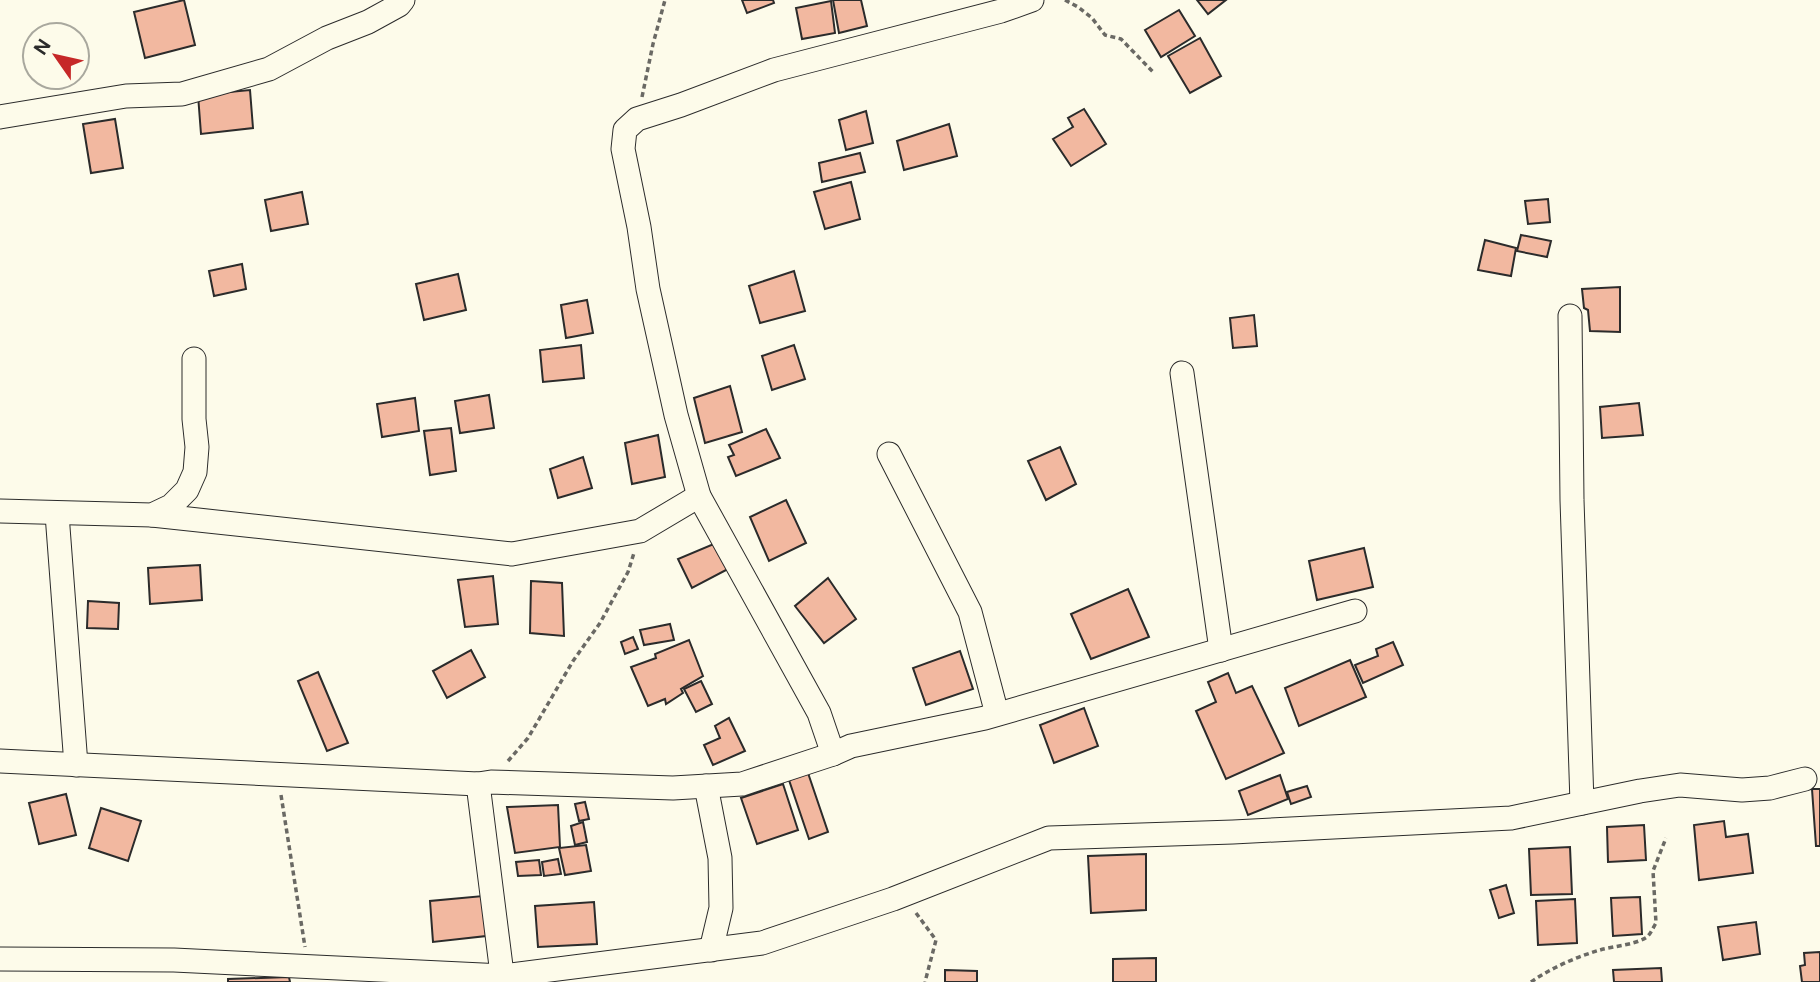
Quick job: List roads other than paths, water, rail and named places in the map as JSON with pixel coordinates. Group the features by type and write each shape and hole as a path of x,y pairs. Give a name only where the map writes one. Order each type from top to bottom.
{"street":[{"path":"0,117 126,96 182,94 269,69 327,38 368,22 399,5 403,0"},
{"path":"833,754 819,713 699,496 676,415 648,289 623,149 625,130 637,119 774,70 1001,11 1032,0"},
{"path":"1570,316 1572,500 1582,803"},
{"path":"152,515 171,506 187,490 195,472 197,447 194,359"},
{"path":"1182,373 1221,650"},
{"path":"890,454 970,612 997,714"},
{"path":"0,511 152,515 512,554 640,531 699,496"},
{"path":"57,514 76,765"},
{"path":"0,761 484,783 673,788 742,784 851,746 997,714 1355,611"},
{"path":"0,959 174,960 503,979 762,943 893,899 1049,838 1511,818 1680,785 1742,790 1770,788 1805,779"},
{"path":"484,783 503,979"},
{"path":"706,786 720,858 721,908 711,950"}]}
